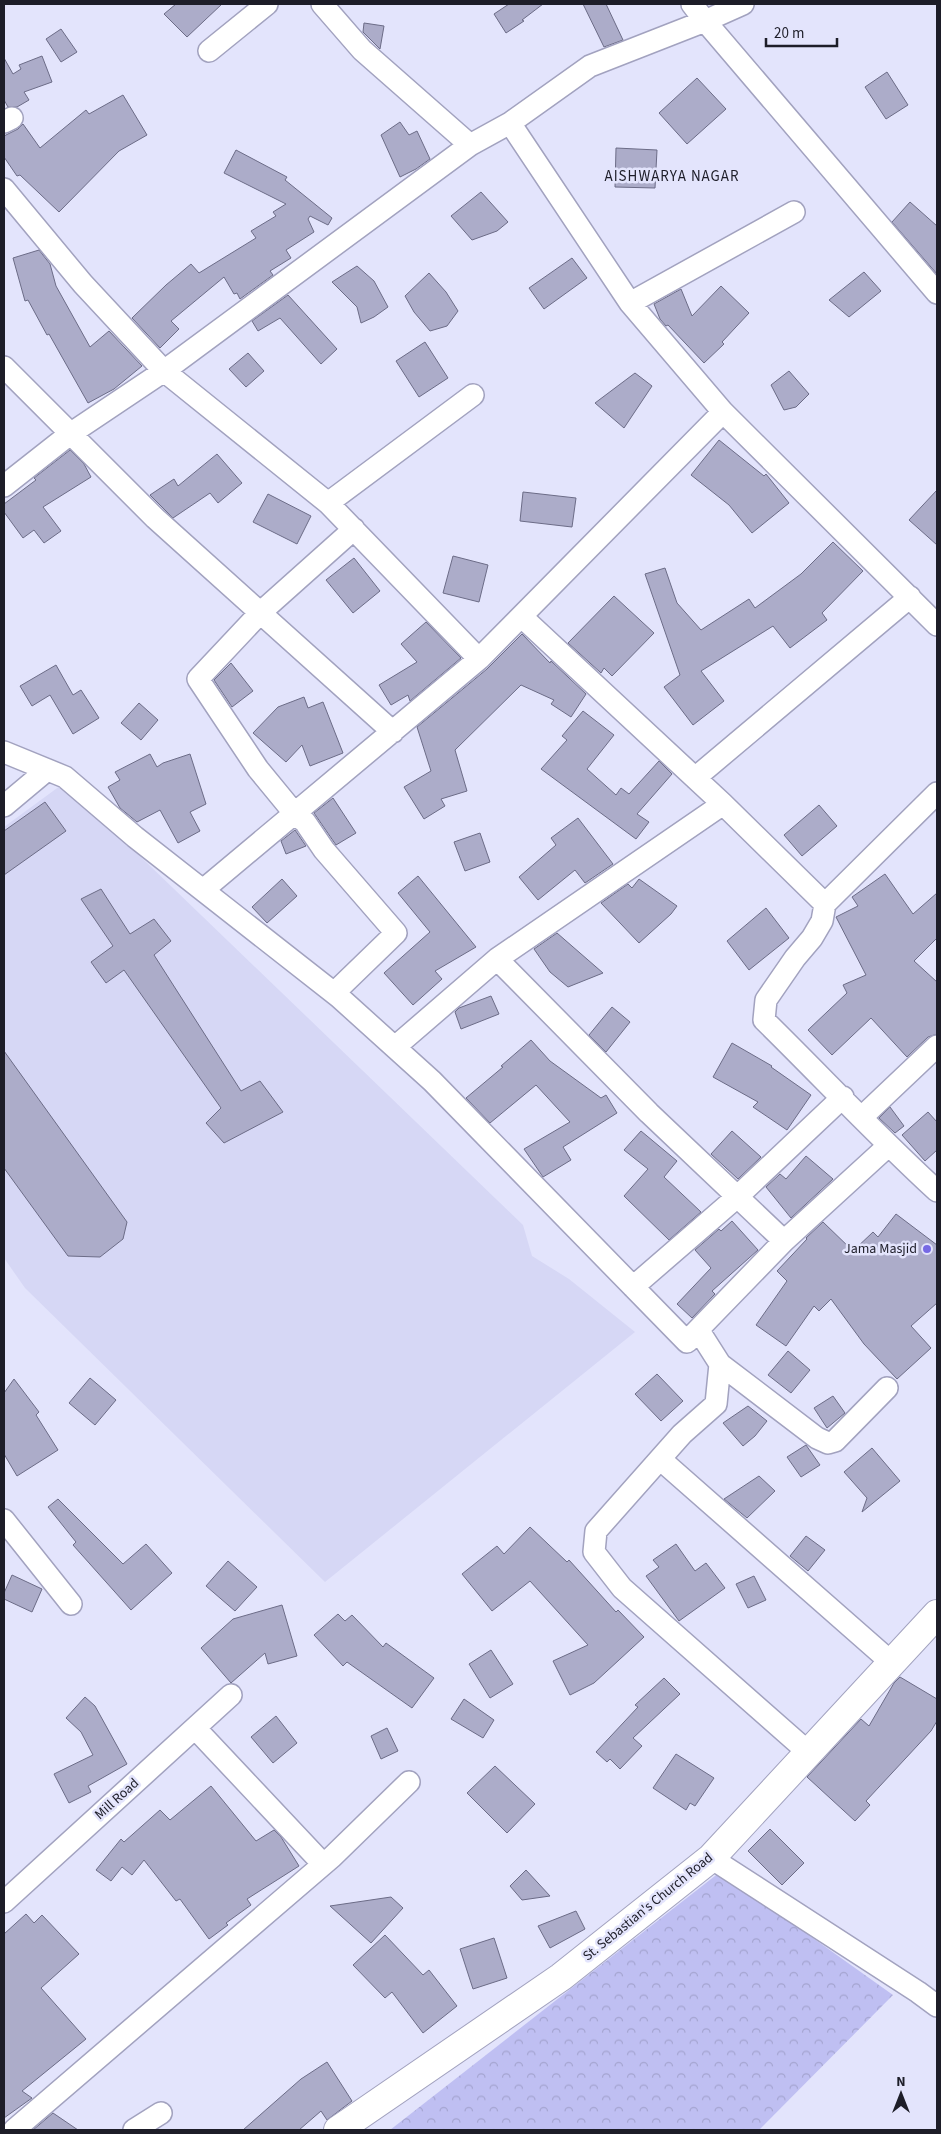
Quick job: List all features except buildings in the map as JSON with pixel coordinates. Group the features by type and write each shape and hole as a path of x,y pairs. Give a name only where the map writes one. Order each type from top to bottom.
{"street":[{"path":"209,51 267,4"},
{"path":"322,4 362,50 470,145"},
{"path":"692,4 937,293"},
{"path":"4,486 70,434 164,371 470,145 510,123 590,66 743,4"},
{"path":"510,123 630,303 723,412 937,625"},
{"path":"4,189 83,284 164,371 328,503 479,659"},
{"path":"630,303 794,212"},
{"path":"4,367 155,518 393,732"},
{"path":"328,503 473,395"},
{"path":"202,890 479,659 723,412"},
{"path":"334,993 396,933 324,850 305,822 295,814 258,768 198,679 261,612 354,529"},
{"path":"695,778 910,597"},
{"path":"522,616 723,804 825,904"},
{"path":"4,752 65,777 135,837 334,993 432,1081 687,1342"},
{"path":"4,806 47,770"},
{"path":"937,793 825,904 822,921 812,938 795,958 766,1000 764,1020 843,1097 888,1146 937,1191"},
{"path":"395,1048 497,960 723,804"},
{"path":"497,960 649,1113 784,1241"},
{"path":"862,1117 937,1046"},
{"path":"633,1287 737,1197 843,1097"},
{"path":"687,1342 784,1241 888,1146"},
{"path":"687,1342 699,1331 720,1364 817,1438 828,1443 834,1441 887,1388"},
{"path":"720,1364 716,1404 682,1434 596,1531 594,1552 622,1588 808,1752"},
{"path":"660,1459 892,1663"},
{"path":"4,1520 71,1604"},
{"name":"St. Sebastian's Church Road","path":"338,2130 561,1977 711,1858 937,1614"},
{"name":"Mill Road","path":"4,1902 231,1695"},
{"path":"195,1728 323,1864"},
{"path":"14,2130 323,1864 409,1782"},
{"path":"711,1858 937,2006"},
{"path":"134,2130 162,2113"}],"shaded area":[{"path":"64,783 523,1225 532,1256 569,1279 635,1332 325,1582 25,1288 4,1258 4,827"}],"green space":[{"path":"720,1872 893,1995 759,2130 390,2130"}],"place":[{"name":"Jama Masjid","path":"927,1249"}],"district":[{"name":"AISHWARYA NAGAR","path":"672,176"}]}
